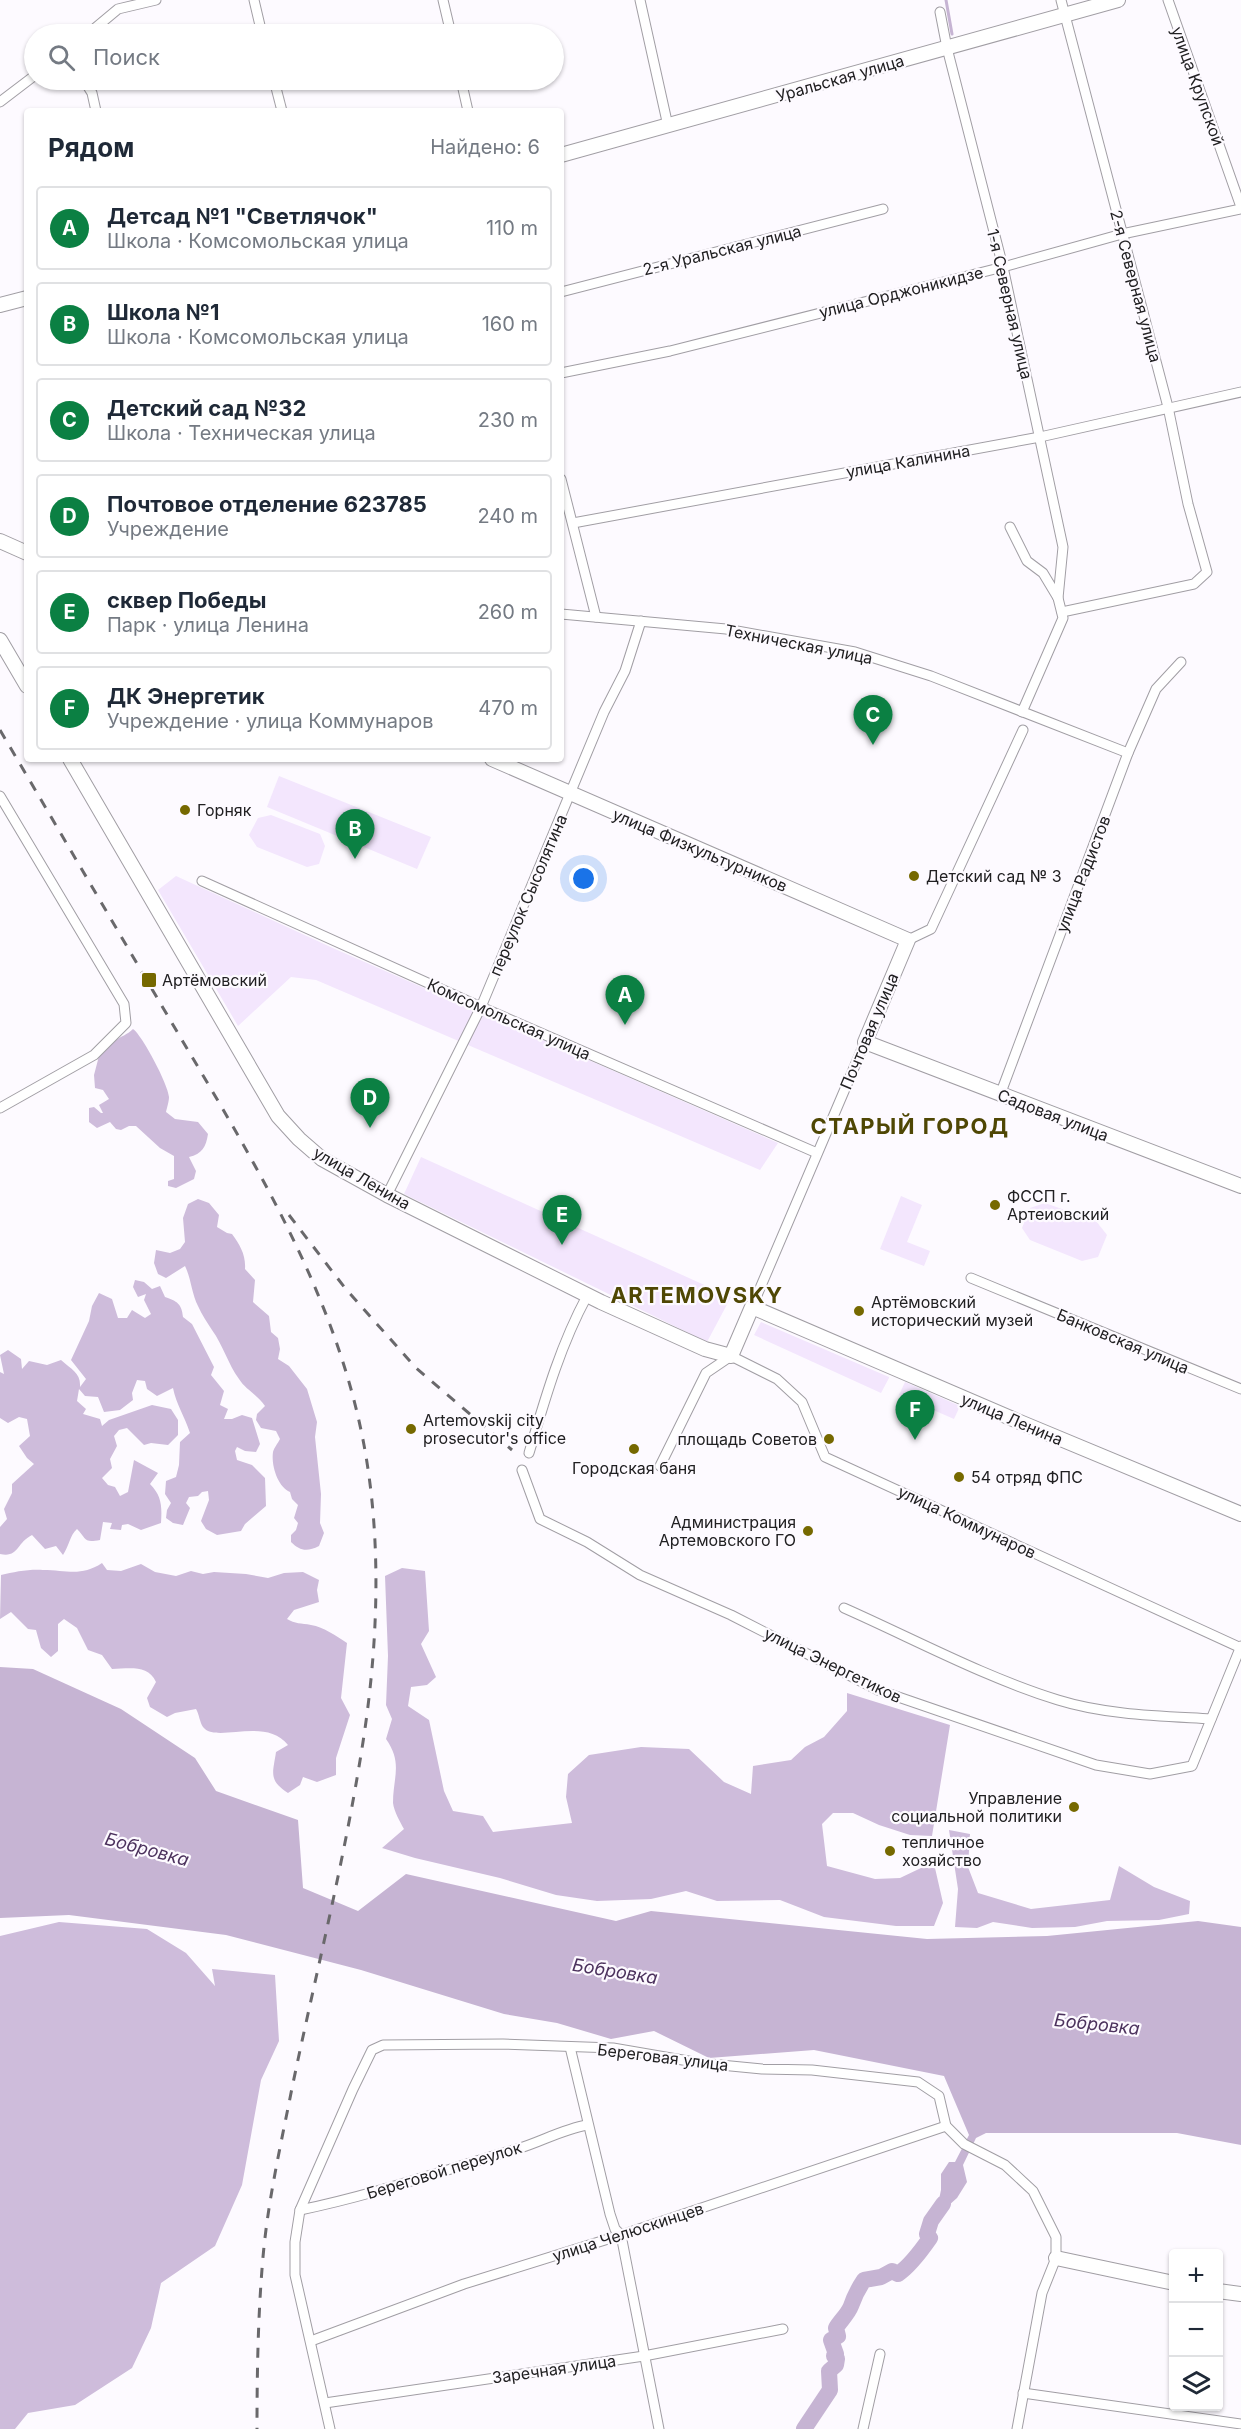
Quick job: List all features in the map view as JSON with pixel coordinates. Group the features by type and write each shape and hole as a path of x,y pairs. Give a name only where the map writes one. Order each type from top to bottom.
{"street":[{"path":"100,24 118,9 156,0"},
{"path":"254,0 260,24"},
{"path":"443,0 449,24"},
{"path":"640,0 668,126"},
{"name":"2-я Северная улица","path":"1061,0 1168,407 1188,504 1207,572 1194,584 1062,612"},
{"name":"Уральская улица","path":"564,153 1118,0"},
{"name":"улица Крупской","path":"1168,0 1241,208"},
{"name":"1-я Северная улица","path":"940,12 947,48 1003,267 1063,547 1058,598"},
{"path":"0,102 24,84"},
{"path":"90,90 95,108"},
{"path":"277,90 281,108"},
{"path":"463,90 467,108"},
{"name":"улица Орджоникидзе","path":"564,372 670,351 1003,267 1122,234 1241,208"},
{"name":"2-я Уральская улица","path":"564,291 883,209"},
{"path":"0,305 24,299"},
{"name":"улица Калинина","path":"573,523 1040,437 1241,392"},
{"path":"564,490 596,617"},
{"name":"1-я Северная улица","path":"1010,527 1027,561 1043,573 1058,598 1062,612"},
{"path":"0,541 24,552"},
{"path":"1022,712 1063,618 1062,612"},
{"name":"Техническая улица","path":"564,614 726,629 855,652 931,676 1128,753"},
{"name":"переулок Сысолятина","path":"387,1195 480,1007 604,712 625,671 641,621"},
{"path":"0,640 24,681"},
{"name":"улица Радистов","path":"1000,1095 1128,753 1156,689 1181,662"},
{"path":"908,940 931,929 1023,730"},
{"name":"улица Ленина","path":"72,762 278,1116 299,1139 322,1159 387,1195 587,1296 705,1349 731,1356"},
{"name":"улица Физкультурников","path":"499,762 908,940"},
{"path":"0,796 124,1004 126,1023 94,1055 0,1108"},
{"name":"Комсомольская улица","path":"202,881 480,1007 817,1153"},
{"name":"Почтовая улица","path":"731,1356 908,940"},
{"name":"Садовая улица","path":"865,1042 1241,1186"},
{"name":"Банковская улица","path":"971,1278 1241,1389"},
{"path":"529,1453 552,1374 574,1320 587,1296"},
{"name":"улица Ленина","path":"752,1307 1241,1514"},
{"path":"660,1466 706,1373 731,1356"},
{"name":"улица Коммунаров","path":"731,1356 777,1379 802,1402 825,1457 1241,1647"},
{"name":"улица Энергетиков","path":"522,1470 540,1518 587,1542 640,1575 731,1616 878,1690 1096,1765 1150,1774 1192,1766 1211,1719"},
{"path":"844,1608 979,1669 1059,1700 1117,1712 1211,1719 1241,1647"},
{"name":"Береговая улица","path":"300,2210 372,2050 383,2045 570,2046 623,2050 700,2063 762,2069 812,2070 918,2082 939,2096 946,2126"},
{"path":"570,2046 610,2214 615,2229 621,2235 659,2429"},
{"name":"Береговой переулок","path":"300,2210 357,2196 500,2154 575,2127 587,2125"},
{"path":"946,2126 964,2144 1005,2165 1033,2190 1056,2237 1056,2259 1042,2293 1017,2429"},
{"name":"улица Челюскинцев","path":"311,2341 464,2284 621,2235 946,2126"},
{"path":"300,2210 295,2242 295,2275 330,2429"},
{"path":"1056,2259 1169,2282"},
{"path":"1223,2292 1241,2294"},
{"name":"Заречная улица","path":"325,2403 644,2356 783,2329"},
{"path":"863,2429 880,2354"},
{"path":"1023,2393 1241,2424"}],"shaded area":[{"path":"279,776 431,837 417,869 267,807"},
{"path":"271,815 320,834 325,846 319,864 307,867 257,847 249,835 258,818"},
{"path":"176,876 335,949 778,1143 760,1170 316,980 291,977 238,1026 158,890"},
{"path":"133,1029 160,1071 168,1091 166,1112 175,1119 198,1122 208,1134 203,1149 189,1157 196,1171 194,1179 176,1188 168,1186 168,1181 174,1179 174,1156 160,1148 136,1126 129,1126 121,1130 116,1129 110,1122 97,1128 89,1122 89,1108 94,1107 103,1113 99,1105 109,1099 103,1090 95,1088 94,1075 99,1056"},
{"path":"421,1157 731,1297 707,1342 404,1194"},
{"path":"901,1196 922,1205 907,1242 930,1251 924,1266 880,1249"},
{"path":"198,1199 209,1203 219,1215 217,1227 232,1234 240,1246 245,1259 245,1269 255,1280 253,1302 269,1316 271,1332 278,1338 280,1349 278,1359 289,1366 307,1389 317,1422 315,1437 321,1494 320,1523 324,1533 319,1546 315,1548 304,1550 291,1542 291,1535 298,1523 294,1518 298,1505 292,1499 290,1492 282,1486 274,1469 273,1452 280,1439 276,1431 261,1428 256,1420 257,1414 265,1406 235,1373 198,1306 185,1266 166,1278 158,1274 154,1263 156,1250 170,1253 180,1249 185,1242 183,1218 188,1204"},
{"path":"1045,1203 1096,1221 1107,1235 1098,1257 1082,1261 1030,1240 1022,1228 1030,1208"},
{"path":"135,1280 144,1282 152,1289 160,1286 165,1297 178,1304 183,1317 192,1324 214,1367 211,1375 224,1391 220,1405 228,1409 224,1419 242,1415 252,1418 260,1444 256,1452 245,1451 237,1447 235,1451 237,1460 252,1465 265,1478 266,1506 245,1524 241,1531 217,1535 206,1529 201,1521 209,1500 208,1491 202,1492 198,1496 189,1497 186,1503 190,1508 183,1525 173,1523 166,1518 171,1503 165,1494 166,1481 176,1477 180,1442 190,1433 173,1388 157,1396 147,1389 145,1381 137,1380 132,1393 133,1400 120,1410 104,1412 98,1397 85,1396 79,1389 77,1401 86,1409 83,1414 100,1419 102,1426 109,1420 152,1405 171,1409 178,1420 178,1435 168,1445 151,1443 144,1445 127,1428 119,1430 114,1436 117,1446 110,1459 112,1468 102,1478 108,1485 115,1487 120,1496 128,1492 134,1460 158,1473 150,1484 160,1502 161,1523 141,1530 128,1524 122,1525 121,1530 110,1529 112,1523 103,1522 100,1540 95,1541 86,1539 77,1529 63,1555 56,1546 45,1549 32,1535 11,1554 0,1554 0,1527 7,1519 4,1509 12,1493 12,1484 34,1464 19,1446 30,1436 27,1419 19,1417 8,1423 0,1418 0,1372 4,1374 0,1355 8,1350 21,1359 22,1369 29,1361 47,1365 61,1360 77,1375 80,1387 86,1379 71,1360 99,1293 112,1299 118,1318 127,1318 132,1310 145,1318 151,1314 144,1300 146,1294 138,1297 133,1287"},
{"path":"761,1322 889,1378 881,1393 754,1335"},
{"path":"905,1382 960,1406 954,1419 899,1395"},
{"path":"102,1563 107,1570 121,1571 141,1564 155,1572 176,1576 191,1571 203,1574 214,1572 246,1574 268,1578 284,1573 303,1572 319,1580 317,1590 319,1602 294,1610 287,1619 295,1623 321,1628 347,1643 341,1698 350,1715 336,1758 336,1775 317,1782 303,1777 300,1785 288,1793 277,1784 273,1775 276,1752 288,1745 278,1737 267,1732 219,1733 209,1731 203,1727 196,1709 167,1717 150,1707 147,1698 156,1682 148,1672 137,1669 112,1669 102,1655 88,1650 77,1628 64,1619 58,1624 58,1651 51,1657 41,1648 36,1630 28,1629 11,1612 0,1619 1,1575 32,1570 74,1572 87,1570"},
{"path":"402,1568 425,1571 429,1631 421,1644 436,1677 427,1685 411,1687 408,1706 429,1720 444,1791 453,1811 483,1816 493,1832 572,1823 566,1797 568,1774 589,1755 641,1747 689,1749 724,1782 751,1794 753,1766 791,1760 805,1747 824,1737 847,1711 847,1693 950,1725 932,1836 910,1835 879,1825 853,1813 833,1813 822,1824 827,1866 875,1879 900,1878 921,1868 935,1868 943,1903 934,1926 896,1926 824,1917 780,1900 717,1901 686,1891 651,1899 597,1901 556,1895 500,1878 382,1848 404,1829 393,1803 396,1763 386,1739 392,1719 386,1705 388,1656 385,1576"},
{"path":"949,1830 970,1834 968,1867 978,1893 1031,1909 1110,1900 1119,1866 1154,1887 1190,1901 1189,1914 1159,1920 1107,1921 1075,1927 1032,1928 993,1922 977,1928 955,1927 958,1889"},
{"path":"59,1922 147,1929 186,1953 215,1986 212,1969 275,1975 279,2041 261,2080 242,2185 215,2246 161,2283 151,2328 132,2368 75,2405 28,2413 15,2429 0,2429 0,1936"}],"water":[{"name":"Бобровка","path":"0,1667 33,1669 121,1709 195,1758 216,1791 298,1820 303,1888 358,1911 406,1874 616,1921 651,1911 927,1939 1047,1936 1198,1921 1241,1927 1241,2145 1177,2133 986,2133 976,2138 963,2165 967,2182 957,2198 931,2221 937,2209 941,2190 941,2174 949,2162 955,2162 969,2135 944,2076 814,2050 709,2058 654,2031 611,2039 557,2023 504,2014 361,1970 226,1935 69,1915 0,1918"}],"waterway":[{"path":"946,0 952,34"},
{"path":"804,2429 830,2390 829,2371 836,2365 837,2359 834,2356 836,2354 831,2340 838,2336 836,2328 850,2309 862,2283 864,2280 881,2277 892,2271 898,2274 907,2267 930,2238 927,2234 931,2221 943,2204"}],"railway":[{"path":"0,730 236,1132 290,1232 334,1336 351,1390 370,1482 376,1556 376,1594 368,1705 348,1829 292,2088 268,2214 260,2300 257,2429"},
{"path":"289,1215 345,1288 416,1368 512,1450"}],"place":[{"name":"Детский сад №32","path":"873,745"},
{"name":"Горняк","path":"185,810"},
{"name":"Школа №1","path":"355,859"},
{"name":"Детский сад № 3","path":"914,876"},
{"name":"Артёмовский","path":"149,980"},
{"name":"Детсад №1 \"Светлячок\"","path":"625,1025"},
{"name":"Почтовое отделение 623785","path":"370,1128"},
{"name":"ФССП г. Артеиовский","path":"995,1205"},
{"name":"сквер Победы","path":"562,1245"},
{"name":"Артёмовский исторический музей","path":"859,1311"},
{"name":"Artemovskij city prosecutor's office","path":"411,1429"},
{"name":"площадь Советов","path":"829,1439"},
{"name":"ДК Энергетик","path":"915,1440"},
{"name":"Городская баня","path":"634,1449"},
{"name":"54 отряд ФПС","path":"959,1477"},
{"name":"Администрация Артемовского ГО","path":"808,1531"},
{"name":"Управление социальной политики","path":"1074,1807"},
{"name":"тепличное хозяйство","path":"890,1851"}],"district":[{"name":"СТАРЫЙ ГОРОД","path":"910,1126"},
{"name":"ARTEMOVSKY","path":"697,1295"}]}
